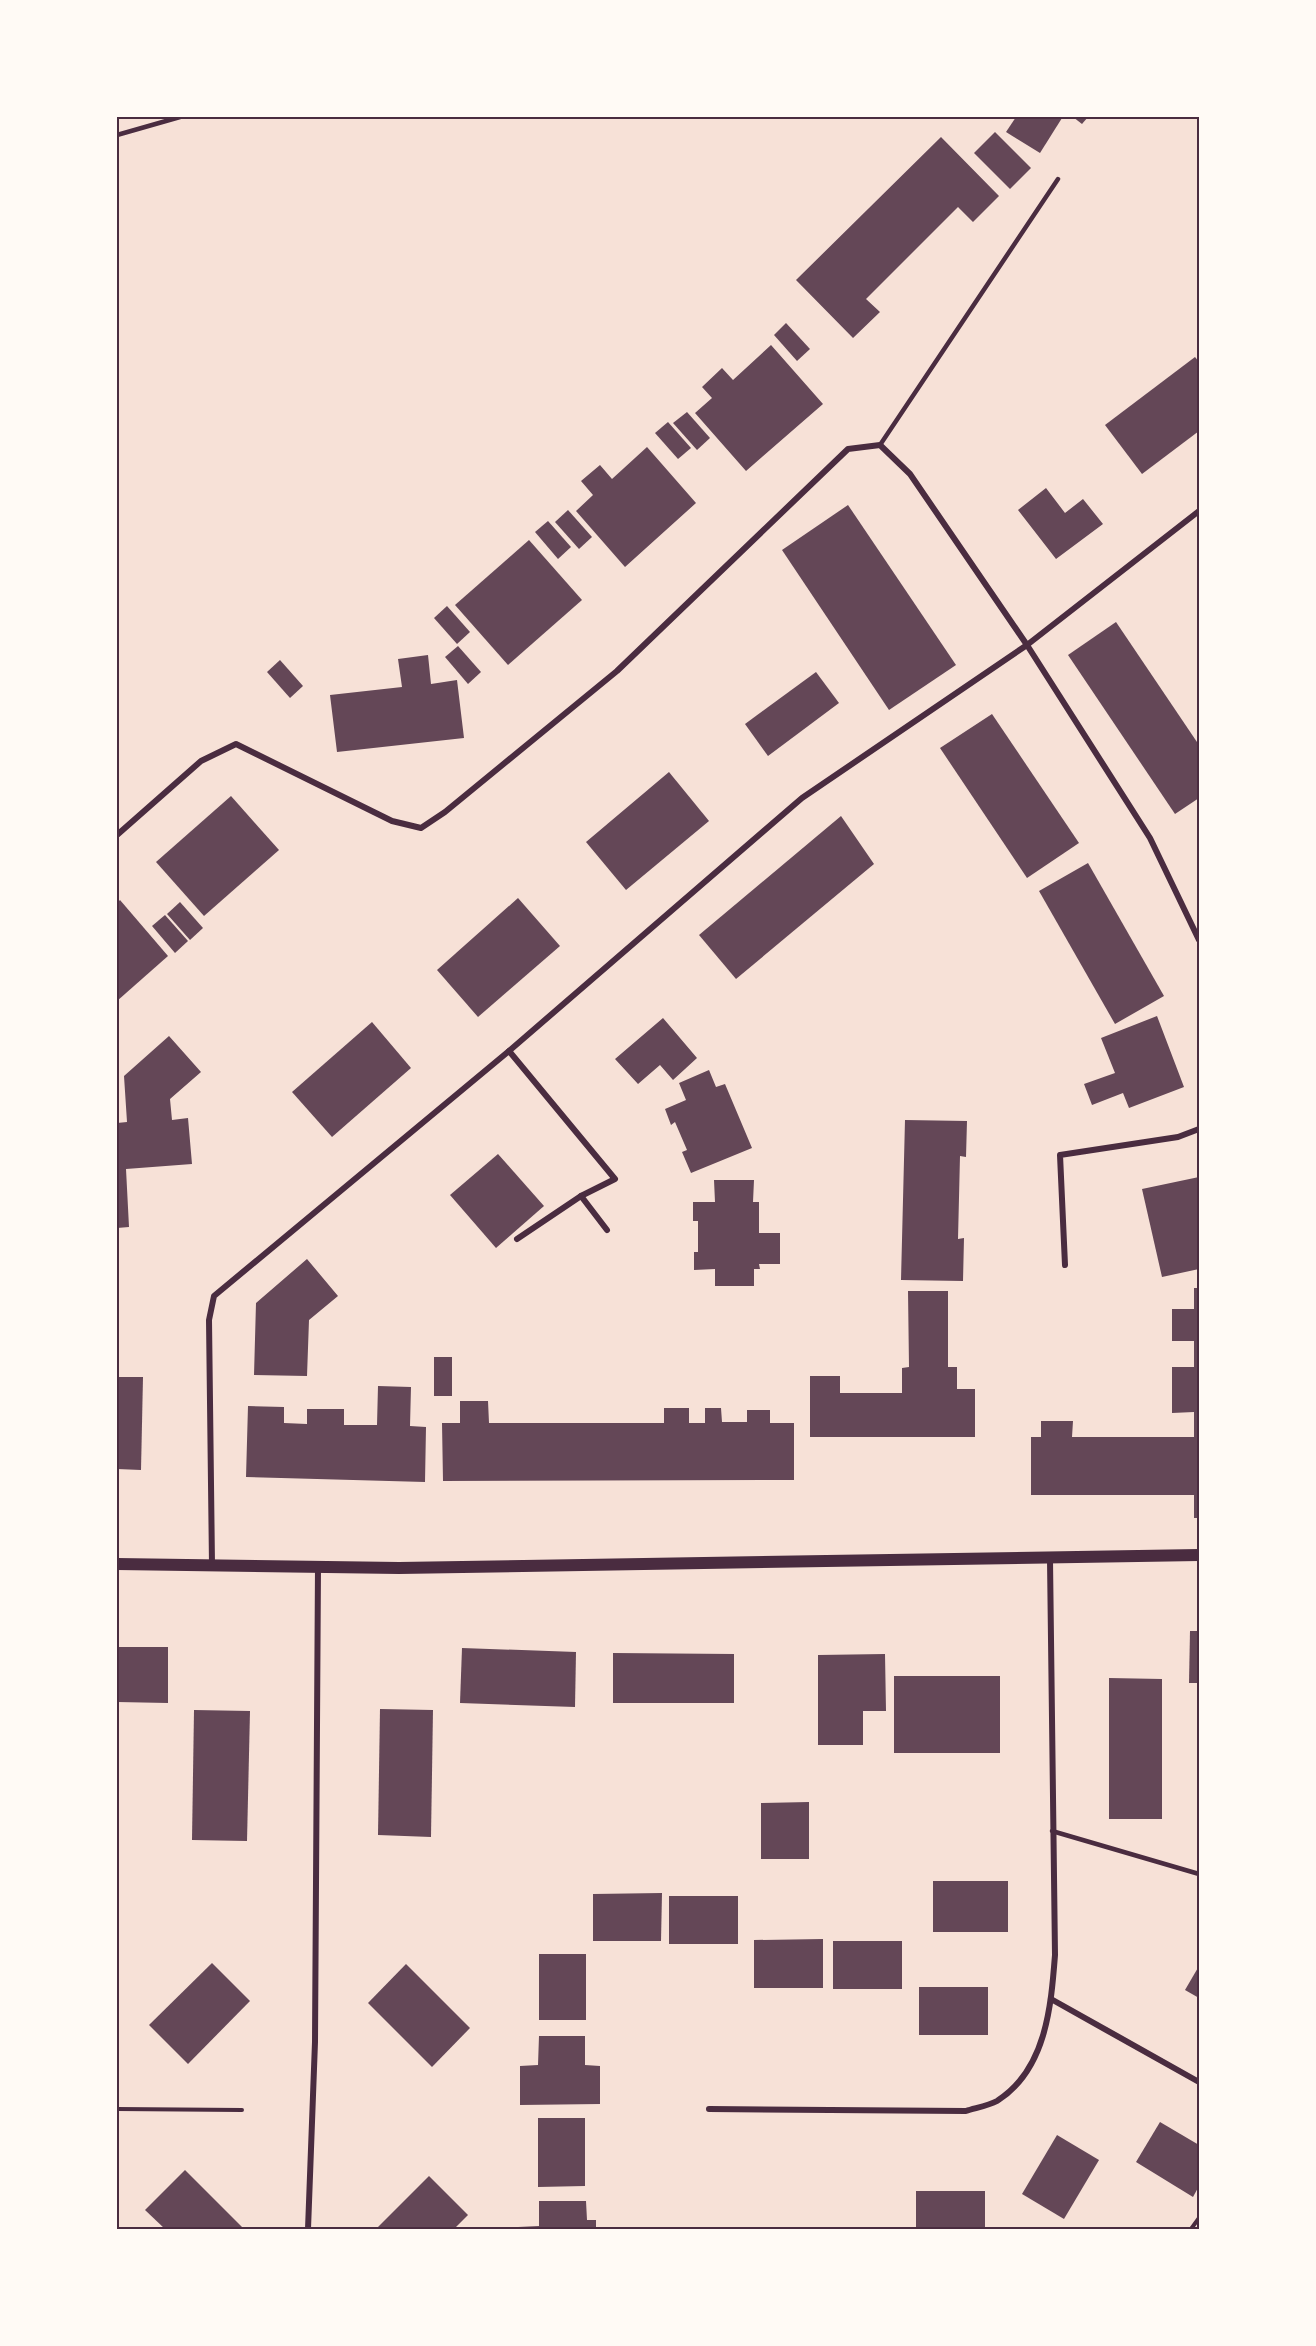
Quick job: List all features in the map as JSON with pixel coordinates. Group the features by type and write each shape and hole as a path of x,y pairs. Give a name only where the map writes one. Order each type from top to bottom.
{"main road":[{"path":"117,1564 399,1568 1050,1560 1199,1555"}],"street":[{"path":"117,835 201,761 236,744 392,821 421,828 445,812 617,671 848,449 880,445 910,474 1027,645 1150,838 1199,940"},
{"path":"212,1565 209,1320 214,1296 509,1051 802,798 1027,645 1199,511"},
{"path":"509,1051 615,1179 580,1196 517,1239"},
{"path":"1065,1265 1060,1155 1178,1137 1199,1129"},
{"path":"580,1196 607,1230"},
{"path":"709,2109 966,2111 996,2101 1024,2076 1042,2042 1051,1999 1054,1955 1050,1560"},
{"path":"308,2229 315,2042 318,1566"},
{"path":"1051,1999 1199,2082"}],"lane":[{"path":"117,135 180,117"},
{"path":"880,445 1058,179"},
{"path":"1052,1831 1199,1874"}],"path":[{"path":"117,2109 242,2110"},
{"path":"1191,2229 1199,2218"}],"building":[{"path":"1016,117 1062,118 1040,153 1006,132"},
{"path":"1073,117 1088,117 1082,124"},
{"path":"995,132 1031,168 1010,189 974,153"},
{"path":"941,137 999,196 973,222 958,207 866,299 880,312 853,338 796,280"},
{"path":"786,323 810,349 797,361 774,335"},
{"path":"771,345 823,404 746,471 695,413 712,398 702,387 722,368 733,380"},
{"path":"1195,357 1199,362 1199,431 1142,474 1105,425"},
{"path":"687,412 710,438 697,450 673,423"},
{"path":"668,422 691,448 678,459 655,433"},
{"path":"647,447 696,503 625,567 576,511 593,495 581,481 600,465 612,479"},
{"path":"1046,488 1065,513 1083,499 1103,524 1056,559 1018,510"},
{"path":"848,505 956,665 889,710 782,550"},
{"path":"568,510 592,537 579,549 555,522"},
{"path":"548,521 571,547 558,559 535,532"},
{"path":"529,540 582,600 508,665 455,605"},
{"path":"447,606 470,632 457,644 434,618"},
{"path":"1116,622 1199,745 1199,798 1175,814 1068,655"},
{"path":"458,646 481,672 468,684 445,657"},
{"path":"428,655 431,684 457,680 464,738 337,752 330,695 402,687 398,659"},
{"path":"280,660 303,686 290,698 267,672"},
{"path":"816,672 839,703 768,756 745,724"},
{"path":"992,714 1079,843 1027,878 940,748"},
{"path":"669,772 709,821 626,890 586,842"},
{"path":"231,796 279,850 204,916 156,862"},
{"path":"841,816 874,864 736,979 699,935"},
{"path":"1088,863 1164,996 1115,1024 1039,891"},
{"path":"518,898 560,946 478,1017 437,970"},
{"path":"120,900 168,956 117,1001 117,903"},
{"path":"180,902 203,928 190,940 167,914"},
{"path":"165,915 188,941 175,953 152,926"},
{"path":"1157,1016 1184,1087 1129,1108 1123,1093 1092,1105 1084,1084 1115,1073 1101,1038"},
{"path":"663,1018 697,1058 673,1080 660,1065 638,1084 615,1059"},
{"path":"372,1022 411,1068 332,1137 292,1092"},
{"path":"169,1036 201,1072 170,1099 172,1120 188,1118 192,1164 126,1169 129,1227 117,1228 117,1123 127,1122 124,1076"},
{"path":"709,1070 716,1087 725,1084 752,1148 691,1173 682,1152 687,1150 675,1122 671,1125 665,1109 686,1100 679,1083"},
{"path":"905,1120 967,1121 966,1157 960,1156 958,1239 964,1238 963,1281 901,1280"},
{"path":"498,1154 544,1206 496,1248 450,1195"},
{"path":"1199,1177 1199,1269 1162,1277 1142,1189"},
{"path":"714,1180 754,1180 753,1202 759,1202 759,1233 780,1233 780,1264 759,1264 760,1269 754,1269 754,1286 715,1286 715,1269 694,1270 694,1252 698,1252 698,1221 693,1221 693,1202 715,1202"},
{"path":"307,1259 338,1296 309,1320 307,1376 254,1375 256,1303"},
{"path":"1194,1288 1199,1288 1199,1518 1194,1518 1194,1495 1031,1495 1031,1437 1041,1437 1041,1421 1073,1421 1072,1437 1194,1437 1194,1412 1172,1413 1172,1367 1194,1367 1194,1341 1172,1341 1172,1309 1194,1309"},
{"path":"908,1291 948,1291 948,1367 957,1367 957,1389 975,1389 975,1437 810,1437 810,1376 840,1376 840,1393 902,1393 902,1368 909,1367"},
{"path":"434,1357 452,1357 452,1396 434,1396"},
{"path":"117,1377 143,1377 141,1470 117,1469"},
{"path":"378,1386 411,1387 410,1426 426,1427 425,1482 246,1477 248,1406 284,1407 284,1423 307,1424 307,1409 344,1409 344,1425 377,1425"},
{"path":"460,1401 488,1401 489,1423 664,1423 664,1408 689,1408 689,1423 705,1423 705,1408 721,1408 722,1422 747,1422 747,1410 770,1410 770,1423 794,1423 794,1480 443,1481 442,1423 460,1423"},
{"path":"1190,1631 1199,1631 1199,1683 1189,1683"},
{"path":"117,1647 168,1647 168,1703 117,1702"},
{"path":"462,1648 576,1652 575,1707 460,1703"},
{"path":"613,1653 734,1654 734,1703 613,1703"},
{"path":"885,1654 886,1711 863,1711 863,1745 818,1745 818,1655"},
{"path":"894,1676 1000,1676 1000,1753 894,1753"},
{"path":"1109,1678 1162,1679 1162,1819 1109,1819"},
{"path":"380,1709 433,1710 431,1837 378,1835"},
{"path":"194,1710 250,1711 247,1841 192,1840"},
{"path":"809,1802 809,1859 761,1859 761,1803"},
{"path":"933,1881 1008,1881 1008,1932 933,1932"},
{"path":"662,1893 661,1941 593,1941 593,1894"},
{"path":"669,1896 738,1896 738,1944 669,1944"},
{"path":"823,1939 823,1988 754,1988 754,1940"},
{"path":"833,1941 902,1941 902,1989 833,1989"},
{"path":"539,1954 586,1954 586,2020 539,2020"},
{"path":"212,1963 250,2001 188,2064 149,2025"},
{"path":"406,1964 470,2028 432,2067 368,2003"},
{"path":"1199,1966 1199,1998 1185,1990"},
{"path":"919,1987 988,1987 988,2035 919,2035"},
{"path":"539,2036 585,2036 585,2065 600,2066 600,2104 520,2105 520,2066 538,2065"},
{"path":"538,2118 585,2118 585,2186 538,2187"},
{"path":"1160,2122 1199,2145 1199,2186 1193,2197 1136,2162"},
{"path":"1057,2135 1099,2160 1064,2219 1022,2194"},
{"path":"185,2170 244,2229 165,2229 145,2210"},
{"path":"429,2176 468,2215 454,2229 376,2229"},
{"path":"916,2191 985,2191 985,2229 916,2229"},
{"path":"539,2201 586,2201 587,2220 596,2220 596,2229 518,2229 518,2227 539,2226"}]}
